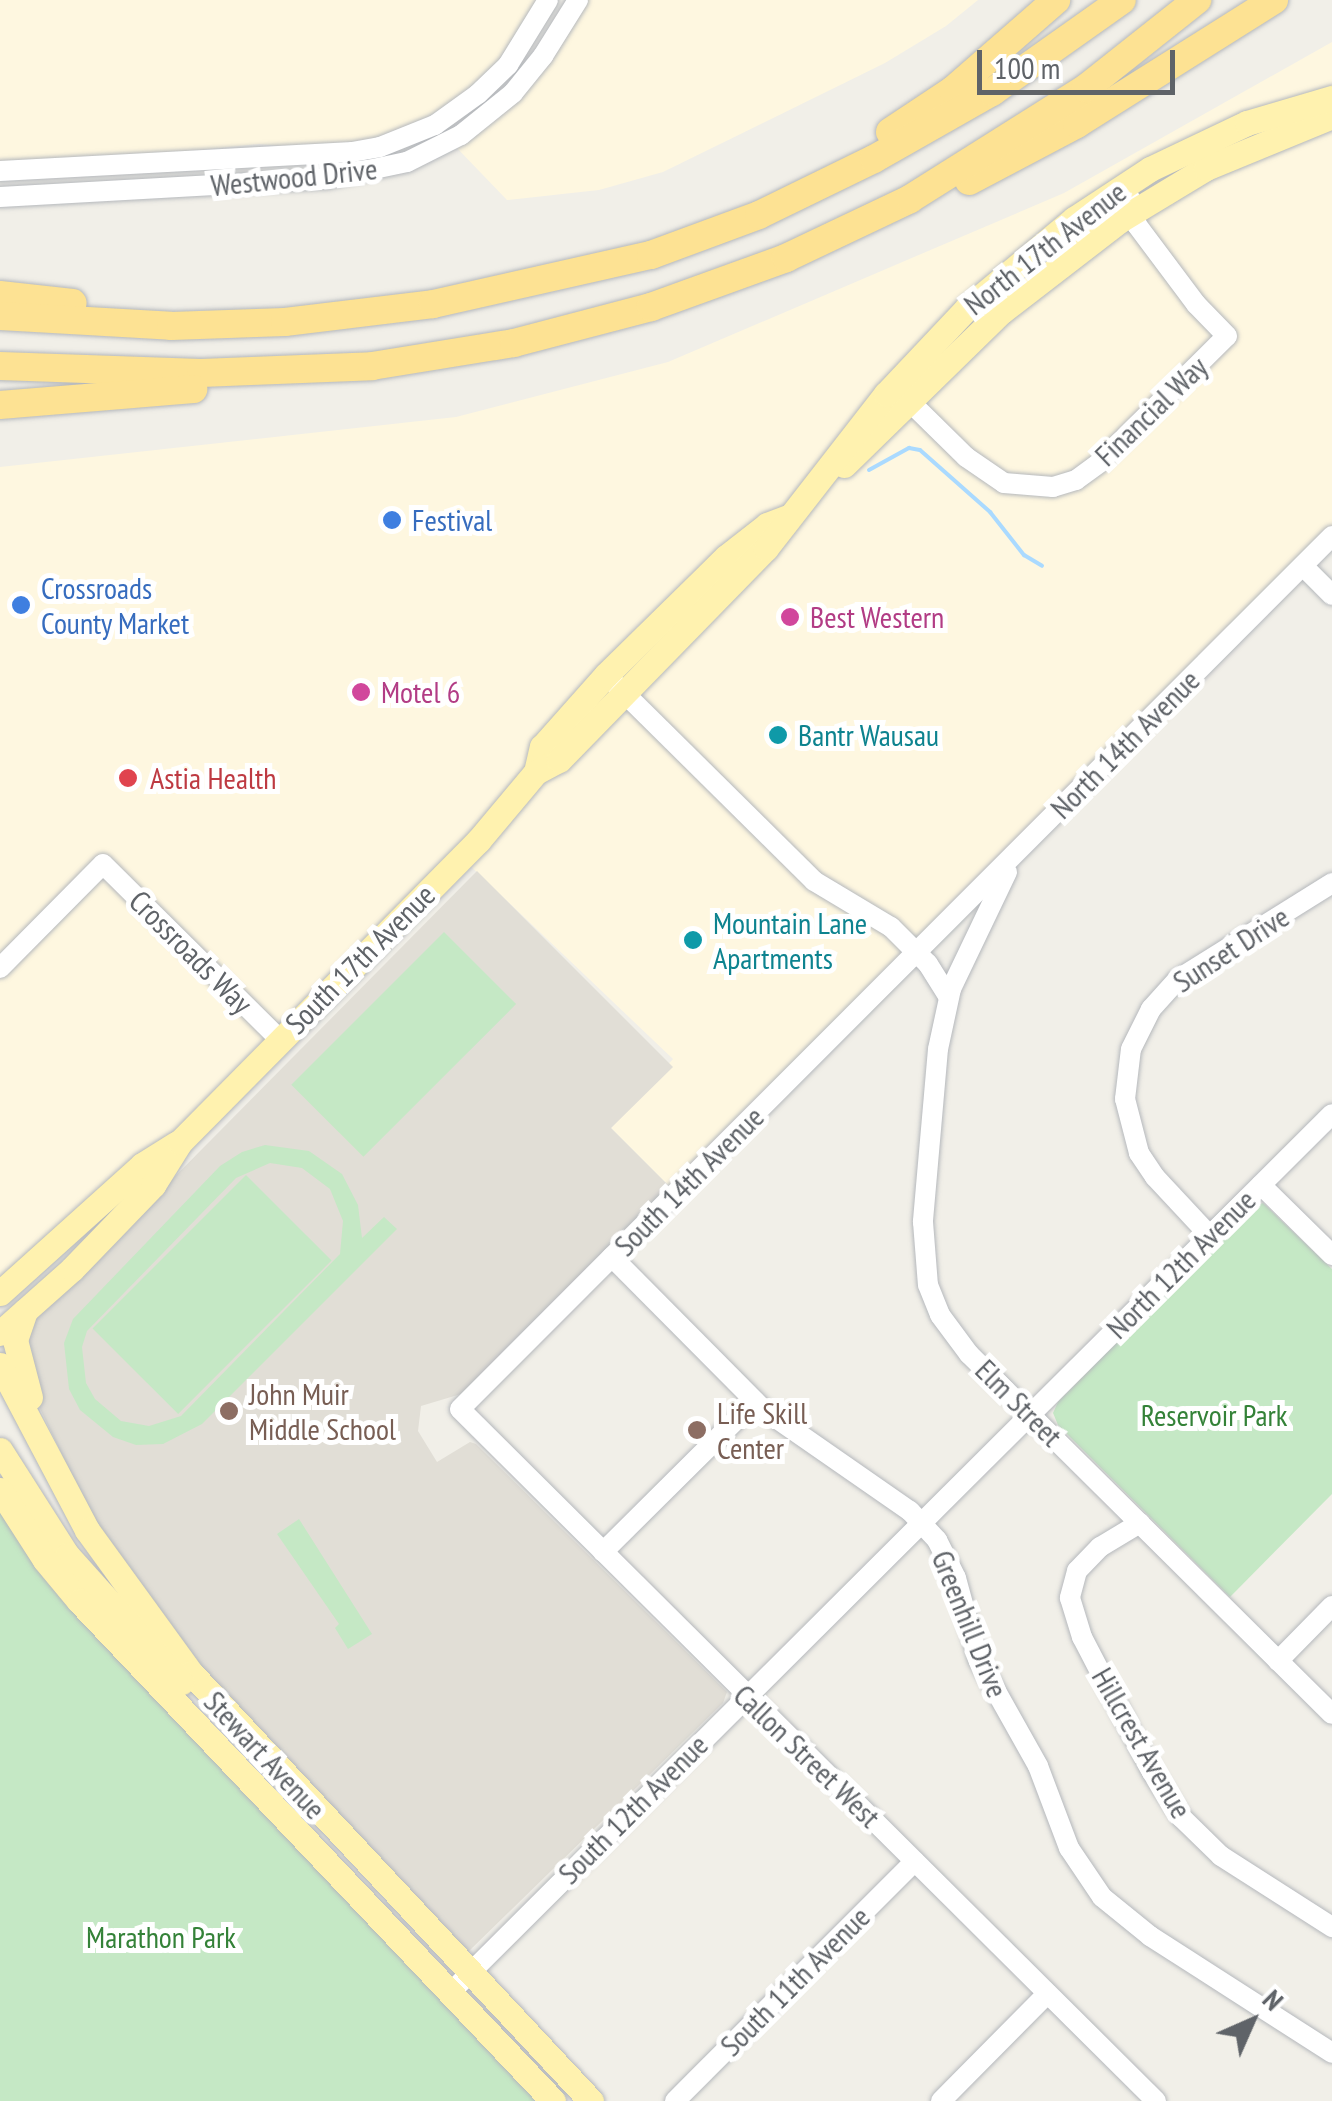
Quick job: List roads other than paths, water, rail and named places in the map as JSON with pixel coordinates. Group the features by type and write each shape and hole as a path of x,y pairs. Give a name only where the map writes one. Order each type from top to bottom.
{"highway":[{"path":"578,272 760,198 858,152 953,90 1056,0"},
{"path":"0,316 172,326 334,316 433,304 578,272 701,238 817,189 954,116 1122,0"},
{"path":"0,405 324,378 372,366 498,346 651,307 786,258 910,199 1086,88 1197,0"},
{"path":"910,199 958,186 1046,142 1274,0"},
{"path":"0,295 170,314 334,316"},
{"path":"0,366 202,373 372,366"}],"main road":[{"name":"North 17th Avenue","path":"615,683 766,548 788,516 820,483 866,447 902,394 1008,272 1136,177 1247,122 1332,98"},
{"name":"North 17th Avenue","path":"902,394 1131,212 1190,176 1332,116"},
{"name":"South 17th Avenue","path":"0,1333 154,1184 180,1142 478,840 536,772 556,763 615,683"},
{"name":"South 17th Avenue","path":"0,1292 142,1165 180,1142"},
{"path":"0,1276 35,1262"},
{"path":"24,1311 15,1340 24,1381 87,1530"},
{"name":"Stewart Avenue","path":"0,1365 87,1530 154,1627 459,1984 553,2101"},
{"path":"0,1450 51,1534 85,1577 170,1672 236,1726"},
{"name":"Stewart Avenue","path":"0,1490 78,1601 459,1984 591,2101"}],"street":[{"name":"Westwood Drive","path":"0,170 352,152 380,146 435,125 478,94 508,64 548,0"},
{"name":"Westwood Drive","path":"0,196 326,179 408,162 461,135 504,101 532,73 578,0"},
{"name":"Financial Way","path":"1167,260 1154,213 1190,176"},
{"path":"1131,212 1136,177"},
{"name":"Financial Way","path":"902,394 966,457 996,479 1034,489 1080,478 1227,336 1196,304 1131,212"},
{"name":"North 14th Avenue","path":"918,952 1332,536"},
{"path":"1303,566 1332,595"},
{"path":"615,683 814,881 886,923 918,952 949,997"},
{"name":"Elm Street","path":"1014,856 949,997 936,1066 922,1222 928,1285 949,1329 1332,1714"},
{"name":"Crossroads Way","path":"0,968 103,864 280,1040"},
{"name":"Sunset Drive","path":"1210,1236 1155,1178 1140,1153 1126,1099 1131,1049 1151,1009 1177,980 1332,883"},
{"name":"South 14th Avenue","path":"460,1409 918,952"},
{"name":"North 12th Avenue","path":"1030,1414 1332,1114"},
{"path":"1261,1185 1332,1255"},
{"name":"Greenhill Drive","path":"612,1257 755,1401 922,1521 949,1560 978,1659 1038,1766 1082,1870 1124,1918 1332,2053"},
{"path":"602,1552 755,1401"},
{"name":"Callon Street West","path":"460,1409 1156,2101"},
{"name":"South 12th Avenue","path":"459,1984 1030,1414"},
{"name":"Hillcrest Avenue","path":"1140,1523 1094,1551 1077,1571 1070,1598 1082,1637 1152,1772 1181,1818 1222,1856 1332,1927"},
{"path":"1278,1662 1332,1606"},
{"name":"South 11th Avenue","path":"675,2101 915,1861"},
{"path":"941,2101 1048,1994"}],"waterway":[{"path":"869,470 909,448 920,450 990,512 1024,555 1042,566"}],"place":[{"name":"Festival","path":"392,520"},
{"name":"Crossroads County Market","path":"21,605"},
{"name":"Best Western","path":"790,617"},
{"name":"Motel 6","path":"361,692"},
{"name":"Bantr Wausau","path":"778,735"},
{"name":"Astia Health","path":"128,778"},
{"name":"Mountain Lane Apartments","path":"693,940"},
{"name":"John Muir Middle School","path":"229,1411"},
{"name":"Life Skill Center","path":"697,1430"}],"park label":[{"name":"Reservoir Park","path":"1214,1415"},
{"name":"Marathon Park","path":"161,1937"}]}
